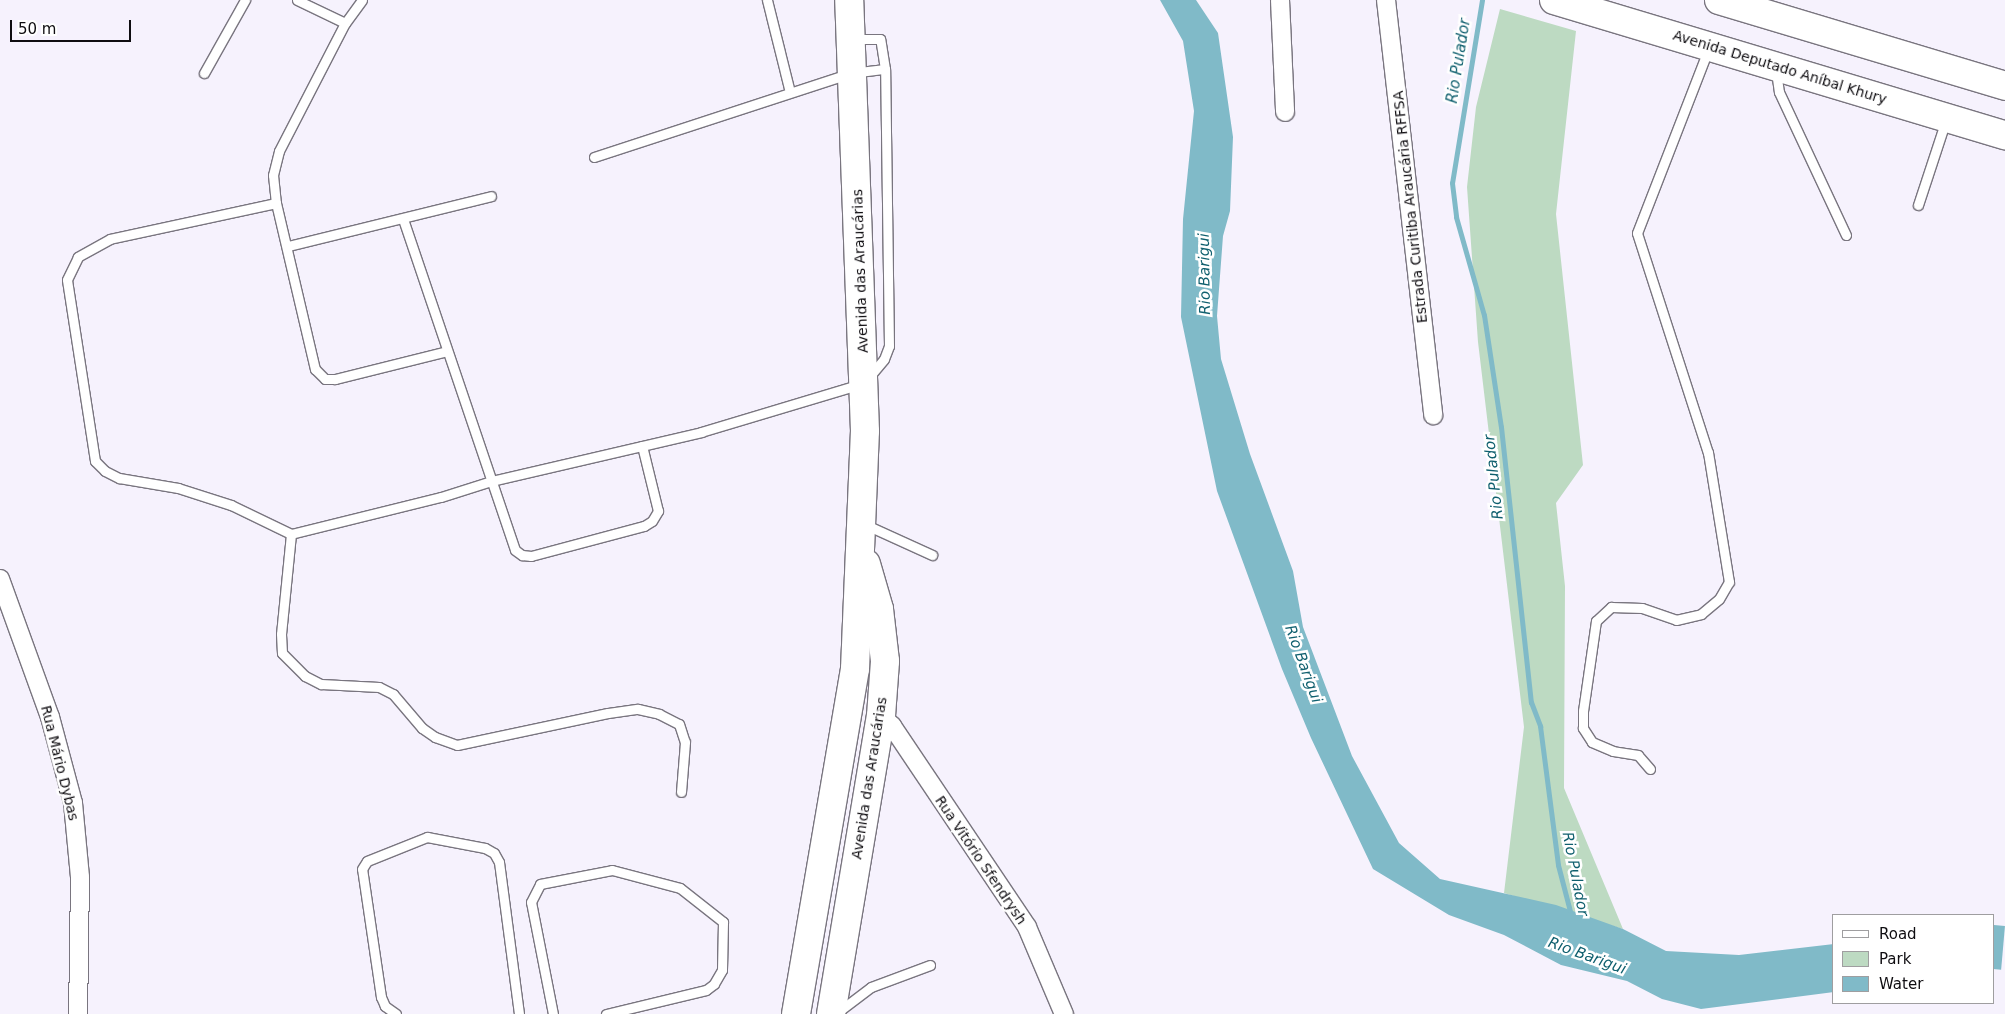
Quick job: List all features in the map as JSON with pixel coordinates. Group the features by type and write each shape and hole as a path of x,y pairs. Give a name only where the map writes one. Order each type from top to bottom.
{"main road":[{"name":"Avenida das Araucárias","path":"796,1014 855,669 864,383 849,0"},
{"name":"Avenida Deputado Aníbal Khury","path":"1554,0 2005,135"},
{"path":"1719,0 2005,86"},
{"name":"Avenida das Araucárias","path":"831,1014 881,716 883,644 879,609 860,532"},
{"path":"855,669 881,716"}],"street":[{"path":"1280,0 1285,112"},
{"name":"Estrada Curitiba Araucária RFFSA","path":"1386,0 1433,415"},
{"name":"Rua Mário Dybas","path":"0,578 4,600 45,702 74,802 80,877 78,1014"},
{"name":"Rua Vitório Sfendrysh","path":"881,716 892,726 1027,928 1064,1014"}],"lane":[{"path":"204,73 245,0"},
{"path":"298,0 345,22"},
{"path":"362,0 345,22 279,151 273,175 276,203 288,246 316,369 325,379 447,351"},
{"path":"767,0 790,92"},
{"path":"276,203 110,239 78,257 68,280 95,461 104,471 119,478 178,488 231,505 291,534 441,497 491,481 701,432 864,383 877,370 889,346 885,70 880,39 850,39"},
{"path":"1650,769 1638,755 1613,751 1592,742 1582,728 1583,711 1596,622 1606,612 1611,608 1626,606 1676,620 1701,614 1719,599 1730,582 1708,453 1637,233 1710,46"},
{"path":"1776,66 1779,92 1846,235"},
{"path":"594,156 851,73 885,70"},
{"path":"1918,204 1947,117"},
{"path":"288,246 491,196"},
{"path":"403,219 515,550 522,555 531,556 644,526 652,521 658,511 642,446"},
{"path":"860,532 932,555"},
{"path":"291,534 281,634 282,653 305,676 322,684 379,687 393,694 422,728 457,745 608,713 638,709 659,714 679,724 685,742 681,792"},
{"path":"396,1014 385,1006 381,997 362,870 367,861 427,837 485,848 494,853 500,862 519,1014"},
{"path":"554,1014 532,902 540,884 612,870 680,888 722,922 722,970 714,984 706,990 606,1014"},
{"path":"836,1014 871,987 930,965"}],"green space":[{"path":"1500,9 1576,31 1556,214 1583,465 1556,503 1565,586 1564,788 1623,929 1504,893 1524,727 1478,342 1467,187 1476,107"}],"water":[{"name":"Rio Barigui","path":"1160,0 1196,0 1218,33 1233,137 1230,211 1223,236 1217,316 1221,359 1250,454 1293,571 1303,627 1352,756 1399,843 1440,879 1556,905 1623,929 1666,951 1739,955 1832,944 1832,992 1701,1009 1662,999 1627,981 1561,965 1504,935 1449,915 1373,869 1311,738 1282,669 1217,491 1181,317 1183,219 1194,111 1183,41"},
{"path":"1995,925 2005,926 2001,970 1995,969"}],"waterway":[{"name":"Rio Pulador","path":"1482,0 1452,183 1456,217 1484,315 1501,427 1531,702 1540,726 1558,865 1571,915"}]}
